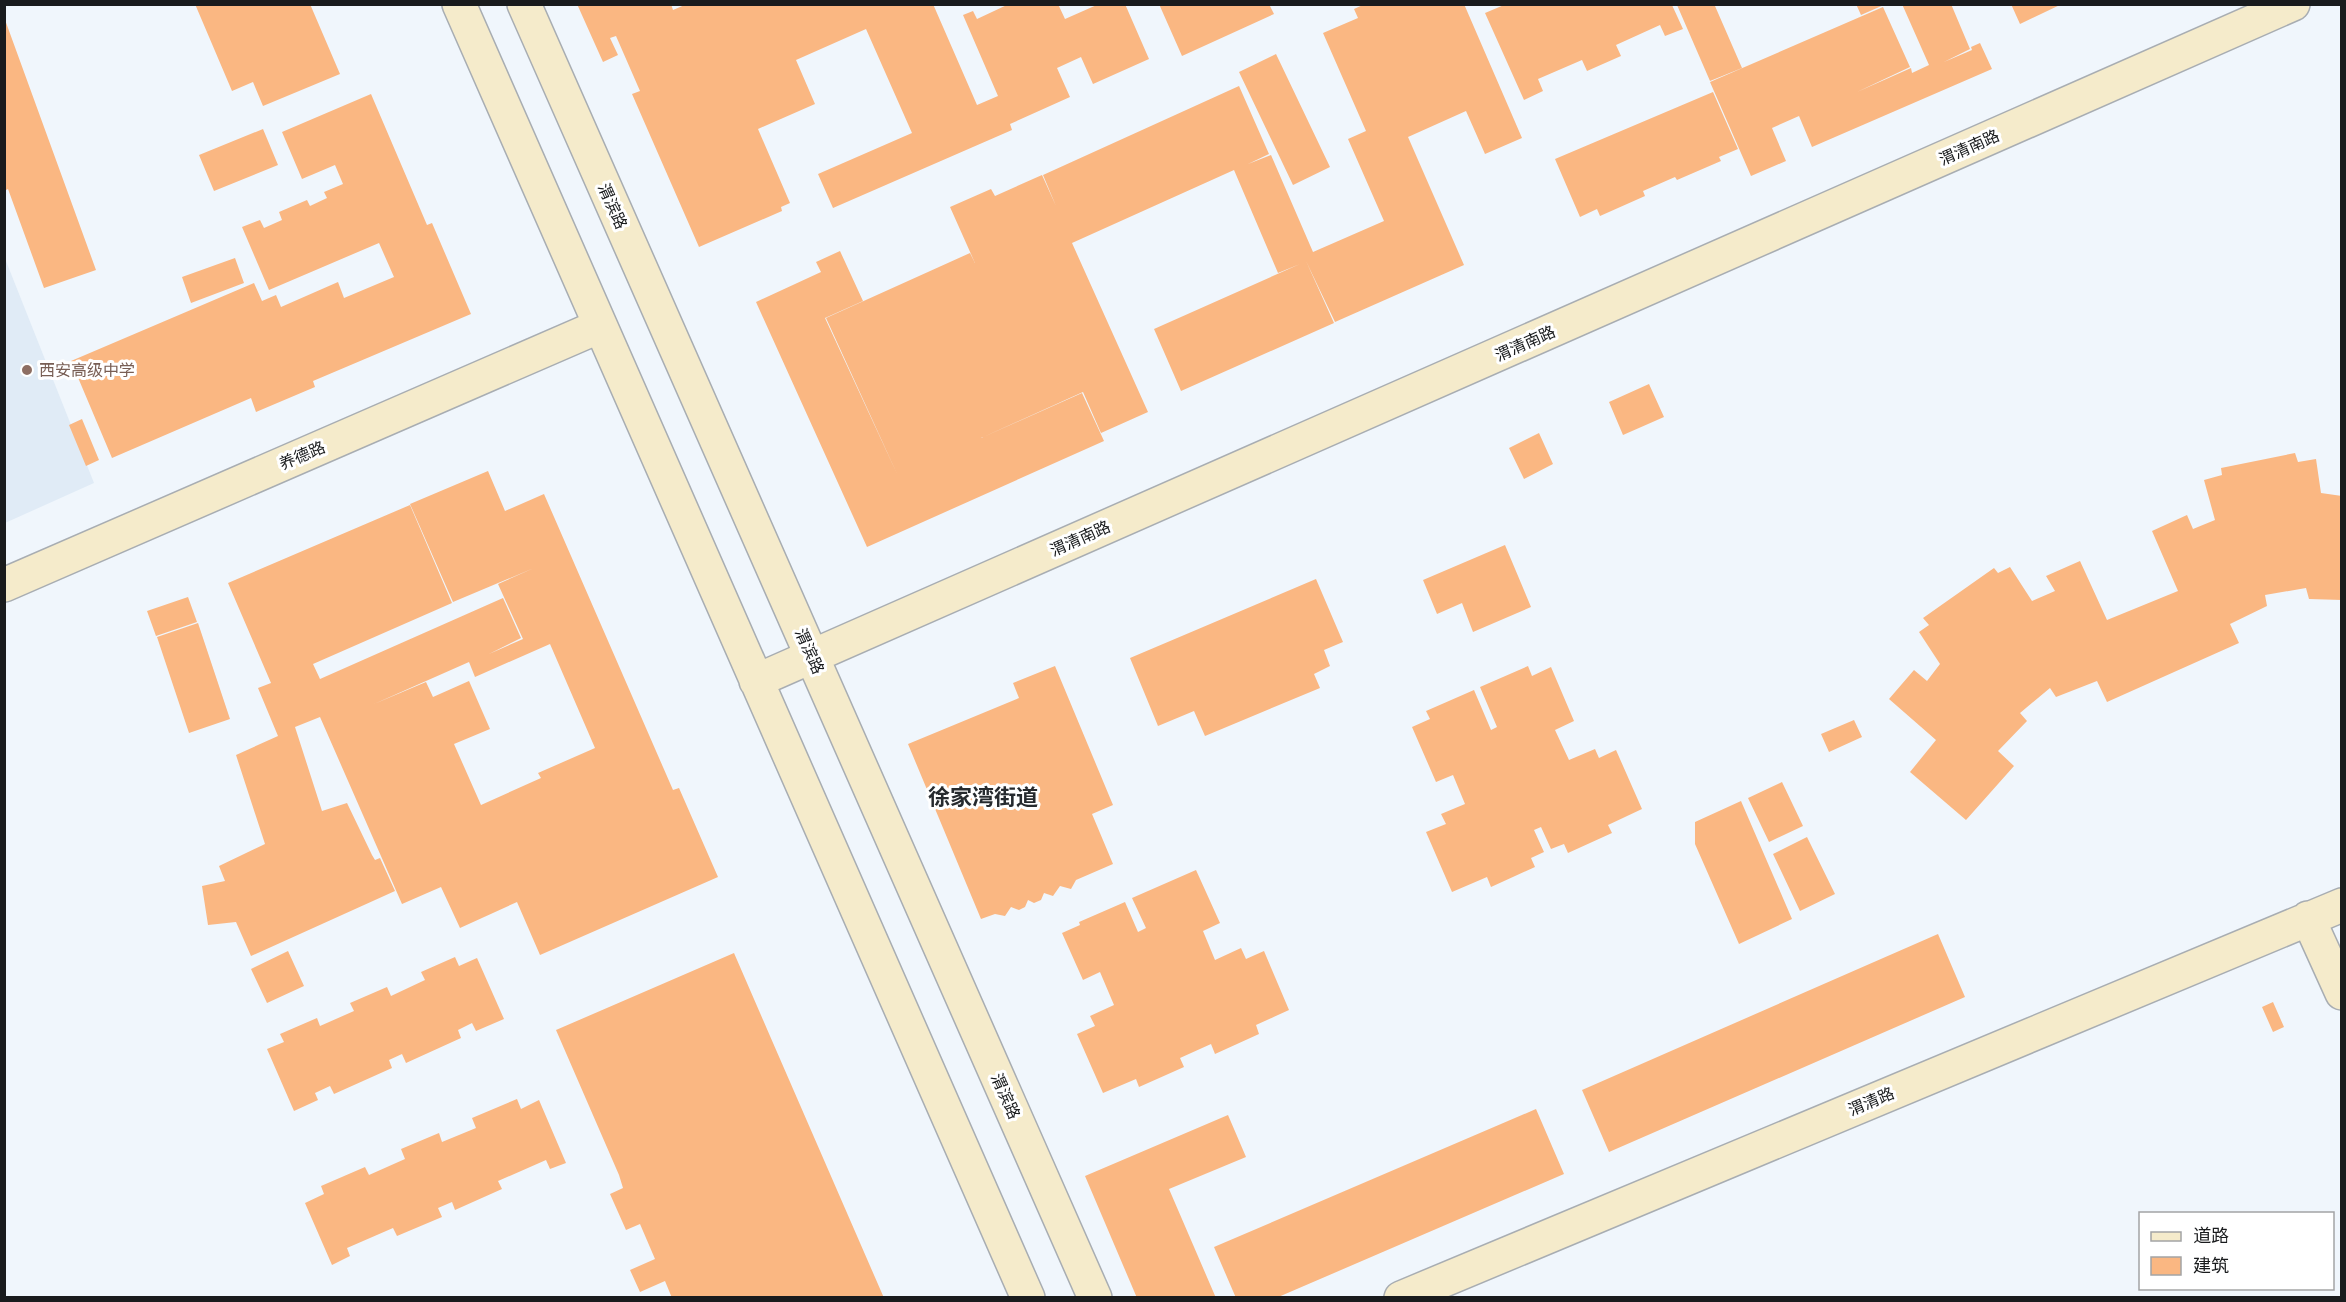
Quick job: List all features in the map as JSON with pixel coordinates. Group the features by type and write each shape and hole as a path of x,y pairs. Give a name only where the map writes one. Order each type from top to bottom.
{"street":[{"path":"459,4 1028,1298"},
{"name":"渭滨路","path":"524,4 1095,1298"},
{"name":"渭清南路","path":"756,681 2293,4"},
{"name":"养德路","path":"4,585 600,326"},
{"name":"渭清路","path":"1401,1298 2342,904"},
{"path":"2308,918 2342,993"}],"shaded area":[{"name":"西安高级中学","path":"4,256 94,483 5,523 4,523"}],"building":[{"path":"195,4 310,4 340,74 263,106 253,82 232,91"},
{"path":"577,4 671,4 673,10 687,4 933,4 977,105 998,96 963,15 973,11 977,19 1009,4 1058,4 1065,19 1099,4 1125,4 1149,59 1093,84 1081,57 1057,68 1070,97 1010,124 1012,130 833,208 818,174 912,133 866,29 796,60 815,104 758,129 790,203 781,207 782,211 699,247 632,94 640,91 616,36 610,38 618,55 603,62"},
{"path":"1159,4 1269,4 1274,14 1182,56"},
{"path":"1365,4 1464,4 1522,138 1485,154 1466,111 1408,137 1464,265 1335,322 1306,261 1334,323 1181,391 1154,329 1300,264 1278,273 1234,170 1072,243 1148,412 1101,433 1083,392 981,438 1082,393 1104,441 867,547 756,302 821,272 816,262 840,251 863,301 825,318 898,476 826,318 970,253 975,263 950,207 991,189 995,196 1042,175 1056,206 1043,175 1239,86 1269,154 1248,164 1271,155 1313,252 1384,221 1348,139 1366,131 1323,33 1358,18 1354,9"},
{"path":"1856,4 1886,4 1861,15"},
{"path":"1902,4 1951,4 1970,49 1944,62 1972,50 1971,47 1980,43 1992,69 1812,147 1799,116 1772,128 1786,161 1751,176 1710,82 1883,7 1910,67 1857,92 1911,68 1912,73 1929,65"},
{"path":"2011,4 2062,4 2020,24"},
{"path":"1504,5 1672,5 1683,29 1665,36 1660,25 1616,45 1621,56 1587,71 1582,60 1538,79 1543,91 1524,100 1485,13"},
{"path":"1677,5 1719,5 1715,6 1742,68 1710,81"},
{"path":"4,17 96,270 44,288 8,189 4,191"},
{"path":"1276,54 1330,167 1293,185 1239,72"},
{"path":"1713,92 1738,149 1719,157 1721,161 1677,180 1675,177 1643,191 1645,196 1600,216 1597,209 1580,217 1555,159"},
{"path":"371,94 427,225 432,223 471,314 313,381 315,387 256,412 251,398 112,458 71,361 254,283 262,301 276,295 281,307 338,282 344,298 394,277 379,243 269,290 242,227 260,220 264,228 282,220 279,212 307,200 310,206 327,198 324,192 343,184 335,165 302,179 282,132"},
{"path":"263,129 278,165 214,191 199,155"},
{"path":"235,258 244,283 191,303 182,277"},
{"path":"1649,384 1664,417 1623,435 1609,402"},
{"path":"82,419 99,460 86,466 69,425"},
{"path":"1539,433 1553,464 1524,479 1509,448"},
{"path":"2295,453 2298,462 2316,459 2321,493 2342,496 2342,600 2309,599 2306,588 2265,595 2267,606 2230,624 2239,643 2107,702 2097,681 2056,697 2050,688 2020,713 2027,721 1998,751 2014,766 1966,820 1910,772 1936,740 1889,699 1914,670 1927,681 1940,664 1919,632 1929,625 1923,618 1994,568 1998,573 2010,567 2032,601 2055,591 2046,576 2080,561 2107,620 2178,591 2152,531 2187,515 2193,529 2215,520 2204,480 2222,475 2221,468"},
{"path":"488,471 505,511 544,494 673,790 679,788 718,877 540,955 517,902 460,928 441,887 402,904 320,717 295,727 322,811 347,803 372,855 375,860 380,858 395,891 251,956 236,922 208,925 202,886 225,881 219,866 265,844 236,755 278,736 258,688 271,683 228,583 410,505 452,603 313,664 320,679 503,598 521,638 489,654 523,639 498,584 534,568 453,602 410,504","holes":["550,644 595,748 538,773 541,778 481,805 454,744 490,729 469,681 433,697 426,682 374,704 469,662 475,677"]},
{"path":"1505,545 1531,607 1473,632 1462,603 1437,614 1423,580"},
{"path":"1316,579 1343,642 1324,650 1330,666 1314,674 1320,688 1205,736 1194,711 1158,726 1130,658"},
{"path":"188,597 197,622 156,636 147,611"},
{"path":"198,623 230,719 189,733 157,637"},
{"path":"1055,666 1113,805 1092,814 1113,864 1076,880 1071,889 1060,886 1053,896 1044,893 1041,900 1034,903 1028,900 1025,907 1019,910 1011,907 1005,916 995,914 981,919 908,744 1019,698 1013,683"},
{"path":"1528,666 1532,676 1551,667 1574,721 1555,730 1569,760 1595,749 1599,758 1616,750 1642,809 1608,825 1612,833 1568,853 1564,844 1551,849 1541,827 1534,830 1544,852 1531,858 1535,867 1491,887 1487,877 1452,892 1426,832 1446,824 1441,814 1465,804 1453,775 1436,782 1412,727 1430,719 1426,711 1474,690 1491,730 1497,727 1480,687"},
{"path":"1854,720 1862,737 1829,752 1821,734"},
{"path":"1782,782 1803,826 1769,842 1748,798"},
{"path":"1741,801 1792,919 1739,944 1695,844 1695,822"},
{"path":"1807,837 1835,894 1800,911 1773,854"},
{"path":"1196,870 1220,923 1203,931 1215,960 1241,948 1246,959 1264,951 1289,1010 1256,1025 1259,1034 1215,1054 1211,1044 1180,1058 1184,1067 1139,1087 1136,1079 1103,1093 1077,1034 1095,1026 1090,1016 1114,1005 1100,972 1083,980 1062,933 1080,925 1079,922 1125,902 1138,932 1146,928 1132,898"},
{"path":"1938,934 1965,997 1609,1152 1582,1090"},
{"path":"288,951 304,986 267,1003 251,969"},
{"path":"734,953 884,1298 672,1298 665,1281 640,1292 630,1270 655,1259 640,1224 626,1230 610,1194 623,1188 619,1175 556,1030"},
{"path":"455,957 459,966 477,958 504,1019 476,1031 472,1023 458,1030 461,1038 406,1063 402,1054 389,1060 392,1068 334,1094 330,1086 315,1093 318,1100 294,1111 267,1049 284,1042 280,1034 317,1018 320,1026 354,1011 350,1003 387,987 391,996 425,980 421,972"},
{"path":"2273,1002 2284,1027 2273,1032 2262,1007"},
{"path":"517,1099 521,1109 539,1100 566,1163 550,1169 546,1160 498,1181 502,1189 455,1210 452,1202 438,1208 442,1217 397,1236 393,1228 347,1248 350,1256 332,1265 305,1203 324,1194 321,1186 365,1167 369,1175 405,1159 401,1149 439,1133 442,1142 476,1128 472,1118"},
{"path":"1536,1109 1564,1174 1276,1298 1236,1298 1214,1247"},
{"path":"1228,1115 1246,1157 1169,1189 1216,1298 1137,1298 1085,1176"}],"place":[{"name":"西安高级中学","path":"27,370"}],"district":[{"name":"徐家湾街道","path":"983,797"}]}
